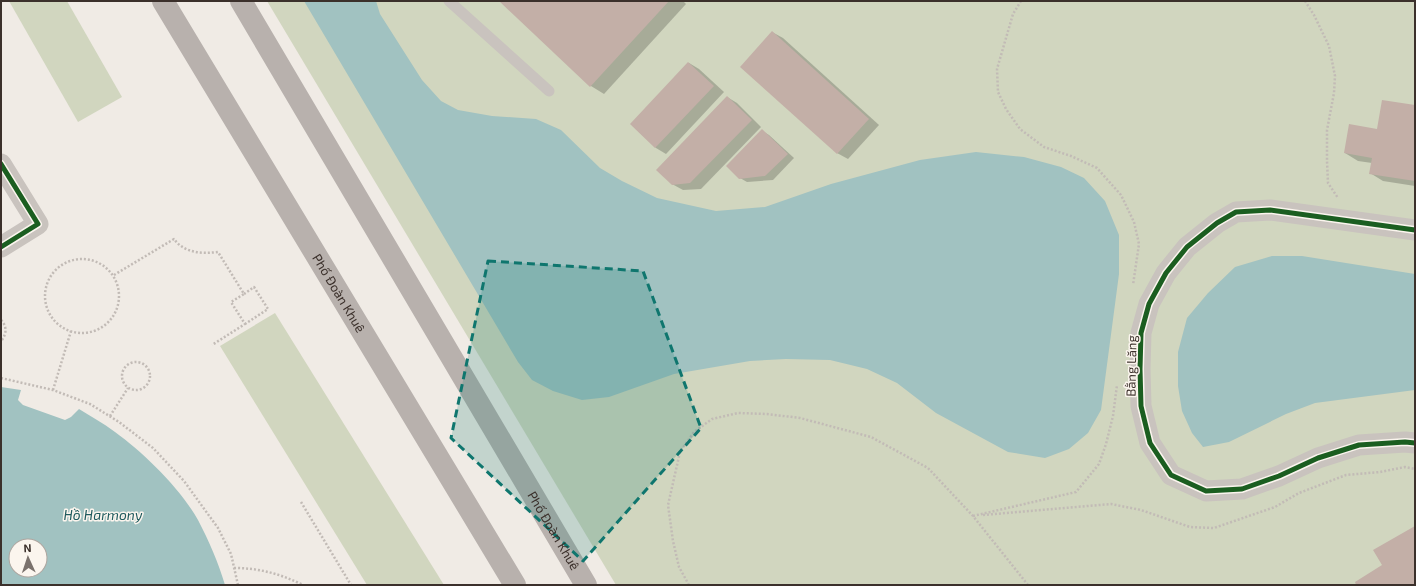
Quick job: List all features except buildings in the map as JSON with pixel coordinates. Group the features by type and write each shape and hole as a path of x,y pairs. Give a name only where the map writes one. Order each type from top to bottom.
{"main road":[{"name":"Phố Đoàn Khuê","path":"163,1 515,585"},
{"name":"Phố Đoàn Khuê","path":"241,1 586,585"}],"street":[{"path":"1,164 38,224 1,246"},
{"name":"Bằng Lăng","path":"1415,230 1270,210 1236,212 1216,223 1187,247 1166,273 1149,304 1141,333 1140,369 1142,406 1150,443 1171,475 1206,491 1242,489 1279,476 1318,458 1359,445 1405,442 1415,443"}],"lane":[{"path":"449,1 549,91"}],"path":[{"path":"1021,1 1014,14 997,69 998,92 1006,109 1020,129 1044,147 1071,156 1096,168 1121,195 1134,222 1138,244 1133,287"},
{"path":"1305,1 1314,15 1329,46 1335,76 1334,93 1327,130 1327,168 1328,183 1341,201"},
{"path":"114,275 174,239 189,250 204,254 218,252 244,294"},
{"path":"80,258 92,260 104,265 114,275 119,285 120,298 117,310 111,321 100,329 89,333 77,333 71,331 55,322 48,312 45,300 46,288 50,277 58,267 68,261 80,258"},
{"path":"212,345 245,324 268,309 254,288 231,302 245,324"},
{"path":"1,320 6,331 5,336 1,340"},
{"path":"53,390 71,331"},
{"path":"131,363 140,363 144,365 150,372 147,386 134,391 128,388 123,383 122,378 124,369 131,363"},
{"path":"973,516 1076,492 1099,464 1113,416 1118,377"},
{"path":"1,378 53,390 90,404 110,416 153,448 184,481 218,528 231,554 238,585"},
{"path":"110,416 128,388"},
{"path":"689,585 679,567 673,541 668,505 680,452 694,432 712,419 738,413 767,414 800,418 871,437 928,468 973,516 1028,585"},
{"path":"301,502 351,585"},
{"path":"234,568 261,570 287,577 303,585"}],"highlighted area":[{"path":"488,261 643,271 701,428 583,561 451,438"}],"green space":[{"path":"9,1 67,1 122,97 78,122"},
{"path":"267,1 1415,1 1415,585 616,585"},
{"path":"275,313 444,585 367,585 220,346"}],"water":[{"path":"304,1 376,1 380,14 422,80 441,101 458,110 492,116 536,119 561,130 600,168 622,181 657,198 716,211 765,207 831,184 920,160 976,152 1024,157 1061,167 1084,178 1105,201 1119,235 1119,274 1101,410 1088,433 1069,449 1045,458 1008,452 936,413 897,383 867,369 830,360 786,359 750,361 674,374 609,397 582,400 553,391 532,380 518,362"},
{"path":"1272,256 1302,256 1415,274 1415,390 1315,403 1286,414 1229,442 1203,447 1192,433 1182,411 1178,386 1178,352 1187,318 1208,293 1235,267"},
{"name":"Hồ Harmony","path":"1,387 21,390 18,400 23,405 65,420 71,417 79,409 126,440 138,450 161,472 182,496 198,520 210,544 225,585 1,585"}],"cycle path":[{"path":"1,164 38,224 1,247"},
{"path":"1415,230 1270,210 1236,212 1217,223 1187,247 1166,273 1149,304 1141,333 1140,369 1141,406 1150,443 1171,475 1206,491 1242,489 1279,476 1318,458 1359,445 1405,442 1415,443"}]}
